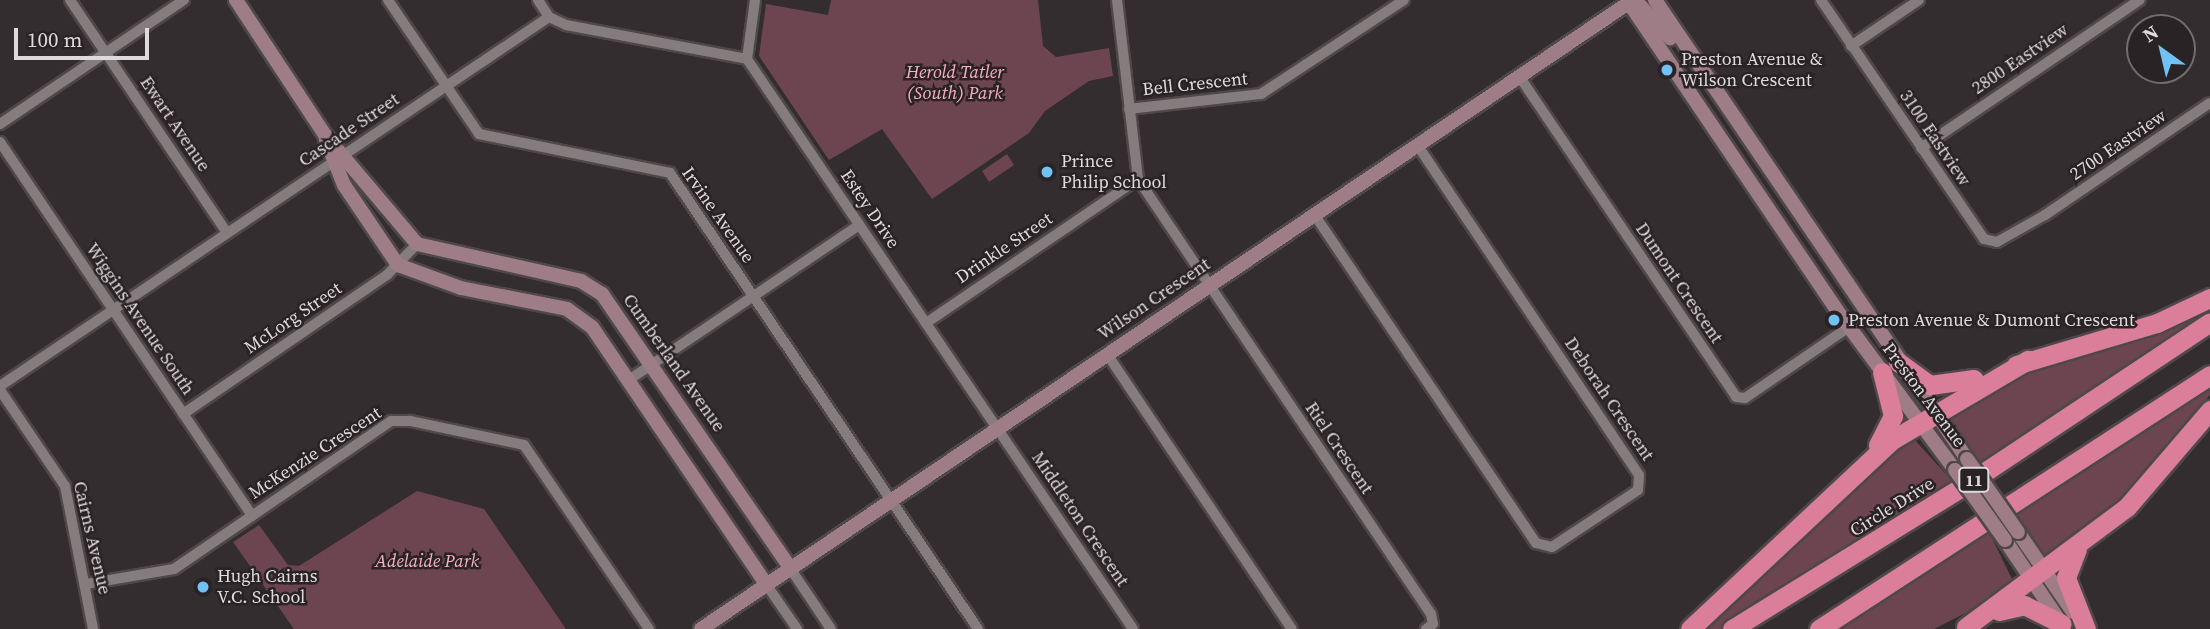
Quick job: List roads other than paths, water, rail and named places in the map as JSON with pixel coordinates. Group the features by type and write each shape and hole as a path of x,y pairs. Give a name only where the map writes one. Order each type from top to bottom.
{"highway":[{"path":"1860,466 1892,423 1890,367 1937,386 2157,323 2210,298"},
{"name":"Circle Drive","path":"1732,629 1959,489 2210,322"},
{"path":"1690,629 1860,466 1927,417 2028,360"},
{"name":"11","path":"1819,629 2210,375"},
{"path":"1964,628 2078,548 2127,507 2210,410"},
{"path":"2078,548 2066,578 2086,629"},
{"path":"1964,628 2024,605 2063,626"}],"street":[{"name":"Ewart Avenue","path":"70,0 227,233"},
{"path":"0,124 184,0"},
{"path":"236,0 339,158 398,265 461,288 579,315 797,629"},
{"name":"Irvine Avenue","path":"388,0 479,134 670,173 891,501"},
{"path":"538,0 549,16 747,59 755,0"},
{"path":"1117,0 1138,179 1209,285"},
{"name":"Bell Crescent","path":"1129,109 1261,94 1404,0"},
{"name":"Preston Avenue","path":"1631,0 1683,46"},
{"name":"Preston Avenue","path":"1631,0 1850,327 1890,367 1927,417 1967,459 2039,576 2086,629"},
{"name":"Wilson Crescent","path":"701,629 1631,0"},
{"name":"Preston Avenue","path":"1655,0 1683,46 1867,315 1890,367"},
{"name":"3100 Eastview","path":"1821,0 1984,239 1997,242 2045,215"},
{"path":"1851,46 1919,0"},
{"name":"2800 Eastview","path":"1921,148 2140,0"},
{"name":"Cascade Street","path":"0,388 549,16"},
{"name":"Estey Drive","path":"747,59 997,429"},
{"name":"Dumont Crescent","path":"1519,76 1736,397 1745,398 1850,327"},
{"name":"2700 Eastview","path":"2045,215 2210,103"},
{"name":"Wiggins Avenue South","path":"0,142 251,516"},
{"name":"Deborah Crescent","path":"1314,214 1536,543 1552,547 1638,490 1639,475 1417,145"},
{"path":"339,158 417,244"},
{"name":"Drinkle Street","path":"926,323 1138,179"},
{"path":"627,381 859,225"},
{"name":"McLorg Street","path":"183,414 398,265 417,244"},
{"name":"Cumberland Avenue","path":"417,244 581,281 602,294 652,363 831,629"},
{"name":"Riel Crescent","path":"1209,285 1431,614 1433,624 1426,629"},
{"name":"Preston Avenue","path":"1823,288 1856,318 1867,315"},
{"path":"1107,355 1292,629"},
{"name":"Cairns Avenue","path":"0,388 65,486 93,629"},
{"name":"Preston Avenue","path":"1927,417 1955,470 2012,536"},
{"name":"McKenzie Crescent","path":"86,584 174,569 391,421 505,439 524,446 649,629"},
{"name":"Middleton Crescent","path":"997,429 1133,629"},
{"path":"891,501 978,629"},
{"name":"Preston Avenue","path":"2039,576 2063,626"}],"place":[{"name":"Preston Avenue & Wilson Crescent","path":"1667,70"},
{"name":"Prince Philip School","path":"1047,172"},
{"name":"Preston Avenue & Dumont Crescent","path":"1834,320"},
{"name":"Hugh Cairns V.C. School","path":"203,587"}],"park label":[{"name":"Herold Tatler (South) Park","path":"955,83"},
{"name":"Adelaide Park","path":"427,561"}]}
